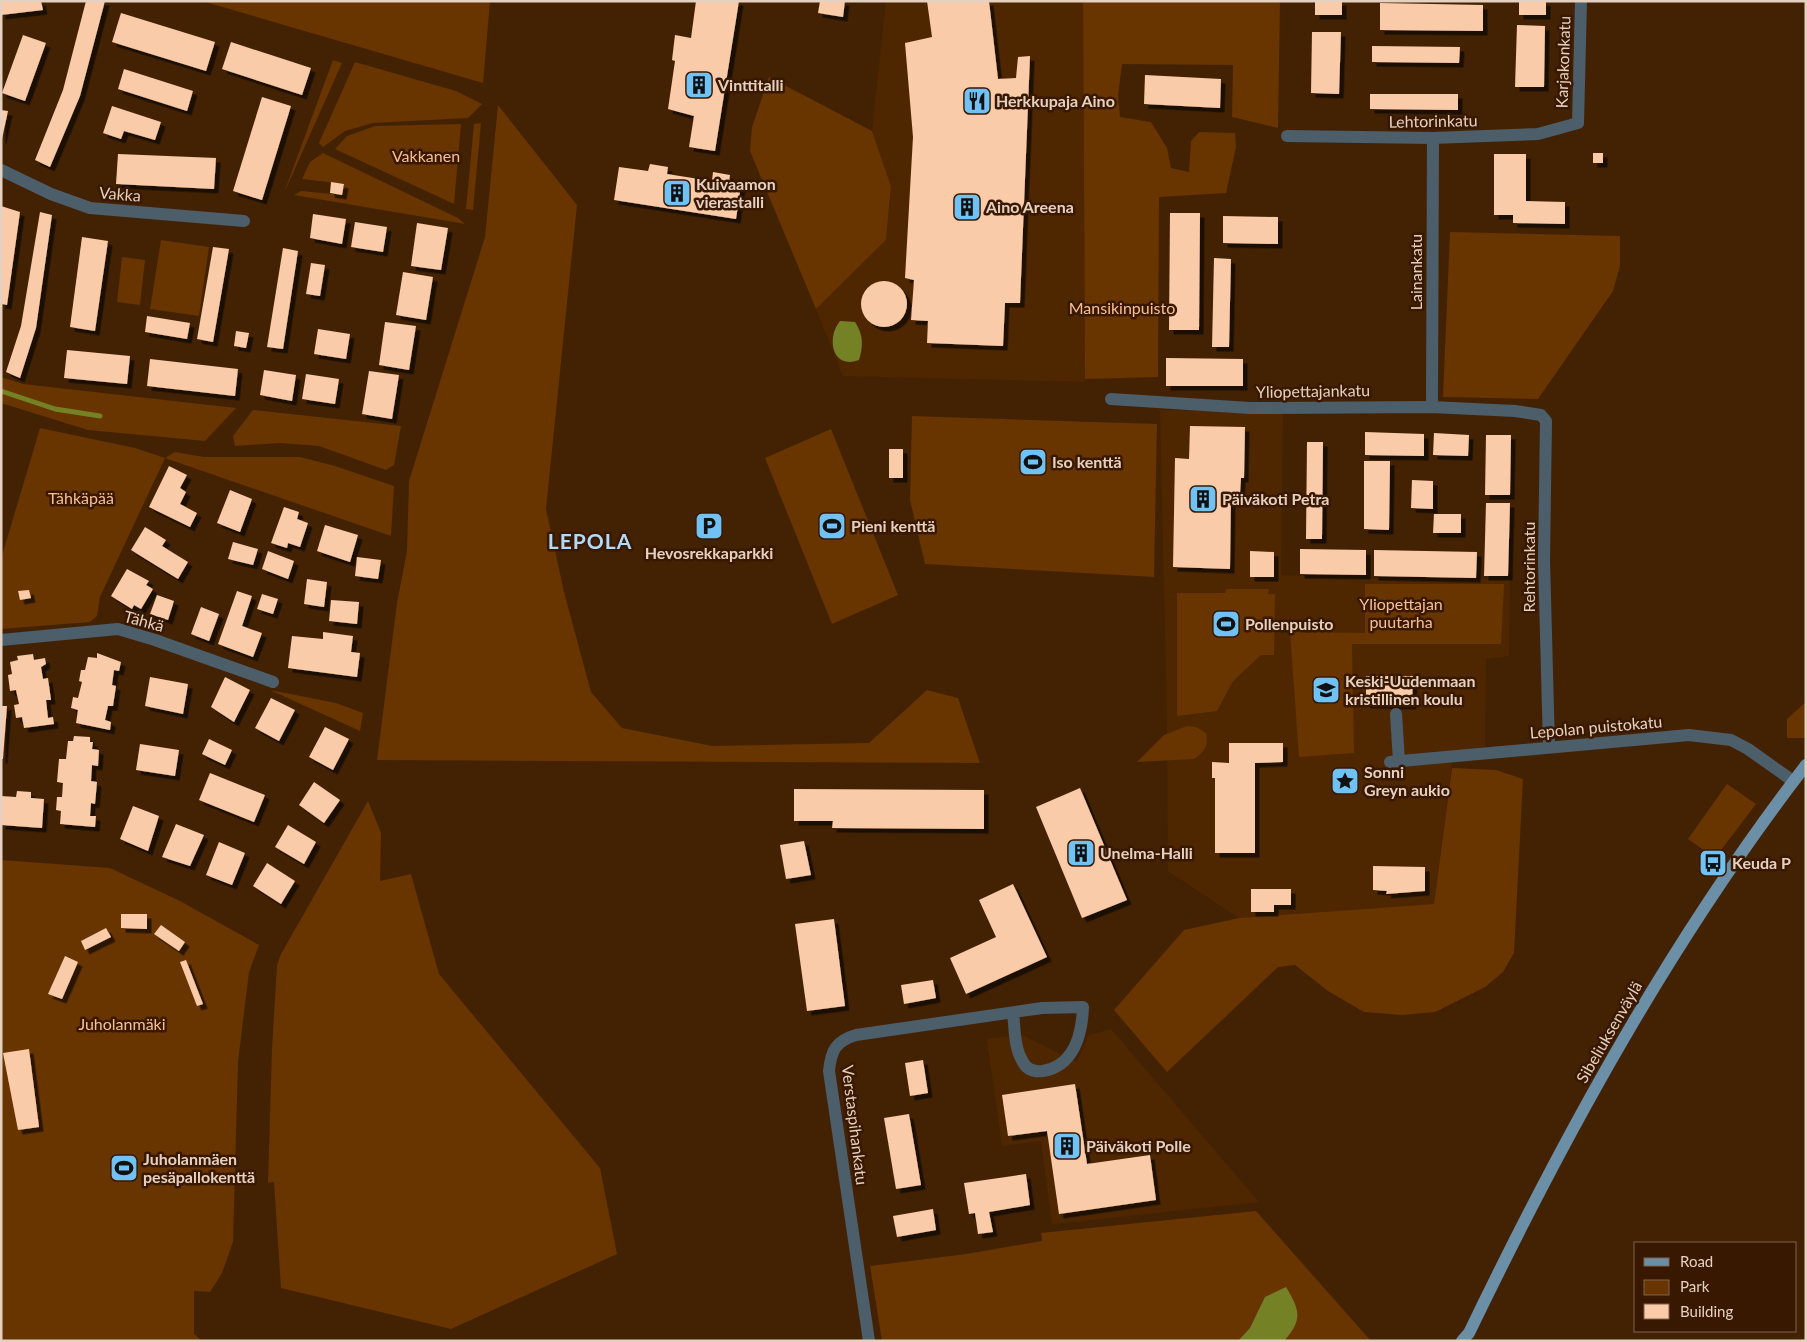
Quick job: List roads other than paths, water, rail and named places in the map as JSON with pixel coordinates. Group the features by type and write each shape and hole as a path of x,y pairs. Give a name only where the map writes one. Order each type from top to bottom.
{"main road":[{"name":"Sibeliuksenväylä","path":"1466,1338 1562,1146 1651,992 1727,871 1806,765"}],"street":[{"name":"Karjakonkatu","path":"1578,123 1581,1"},
{"name":"Lehtorinkatu","path":"1287,136 1433,138 1538,134 1578,123"},
{"name":"Lainankatu","path":"1432,407 1433,138"},
{"name":"Vakka","path":"1,170 51,194 90,208 244,221"},
{"name":"Yliopettajankatu","path":"1111,398 1250,408 1432,407 1515,411"},
{"name":"Rehtorinkatu","path":"1515,411 1541,415 1546,421 1544,560 1548,747"},
{"name":"Tähkä","path":"1,640 118,629 155,640 273,682"},
{"name":"Lepolan puistokatu","path":"1396,714 1395,762 1689,735 1732,740 1759,755 1793,781"},
{"name":"Verstaspihankatu","path":"869,1341 829,1071 830,1055 836,1044 842,1039 856,1035 1042,1008 1083,1007 1080,1036 1073,1051 1058,1067 1038,1071 1024,1064 1017,1047 1013,1013"}],"waterway":[{"path":"1,391 55,409 100,416"}],"place":[{"name":"Vinttitalli","path":"699,85"},
{"name":"Herkkupaja Aino","path":"977,101"},
{"name":"Kuivaamon vierastalli","path":"677,193"},
{"name":"Aino Areena","path":"967,207"},
{"name":"Iso kenttä","path":"1033,462"},
{"name":"Päiväkoti Petra","path":"1203,499"},
{"name":"Hevosrekkaparkki","path":"709,526"},
{"name":"Pieni kenttä","path":"832,526"},
{"name":"Pollenpuisto","path":"1226,624"},
{"name":"Keski-Uudenmaan kristillinen koulu","path":"1326,690"},
{"name":"Sonni Greyn aukio","path":"1345,781"},
{"name":"Unelma-Halli","path":"1081,853"},
{"name":"Keuda P","path":"1713,863"},
{"name":"Päiväkoti Polle","path":"1067,1146"},
{"name":"Juholanmäen pesäpallokenttä","path":"124,1168"}],"district":[{"name":"LEPOLA","path":"590,542"}],"park label":[{"name":"Vakkanen","path":"426,156"},
{"name":"Mansikinpuisto","path":"1122,308"},
{"name":"Tähkäpää","path":"81,498"},
{"name":"Yliopettajan puutarha","path":"1401,613"},
{"name":"Juholanmäki","path":"122,1024"}]}
